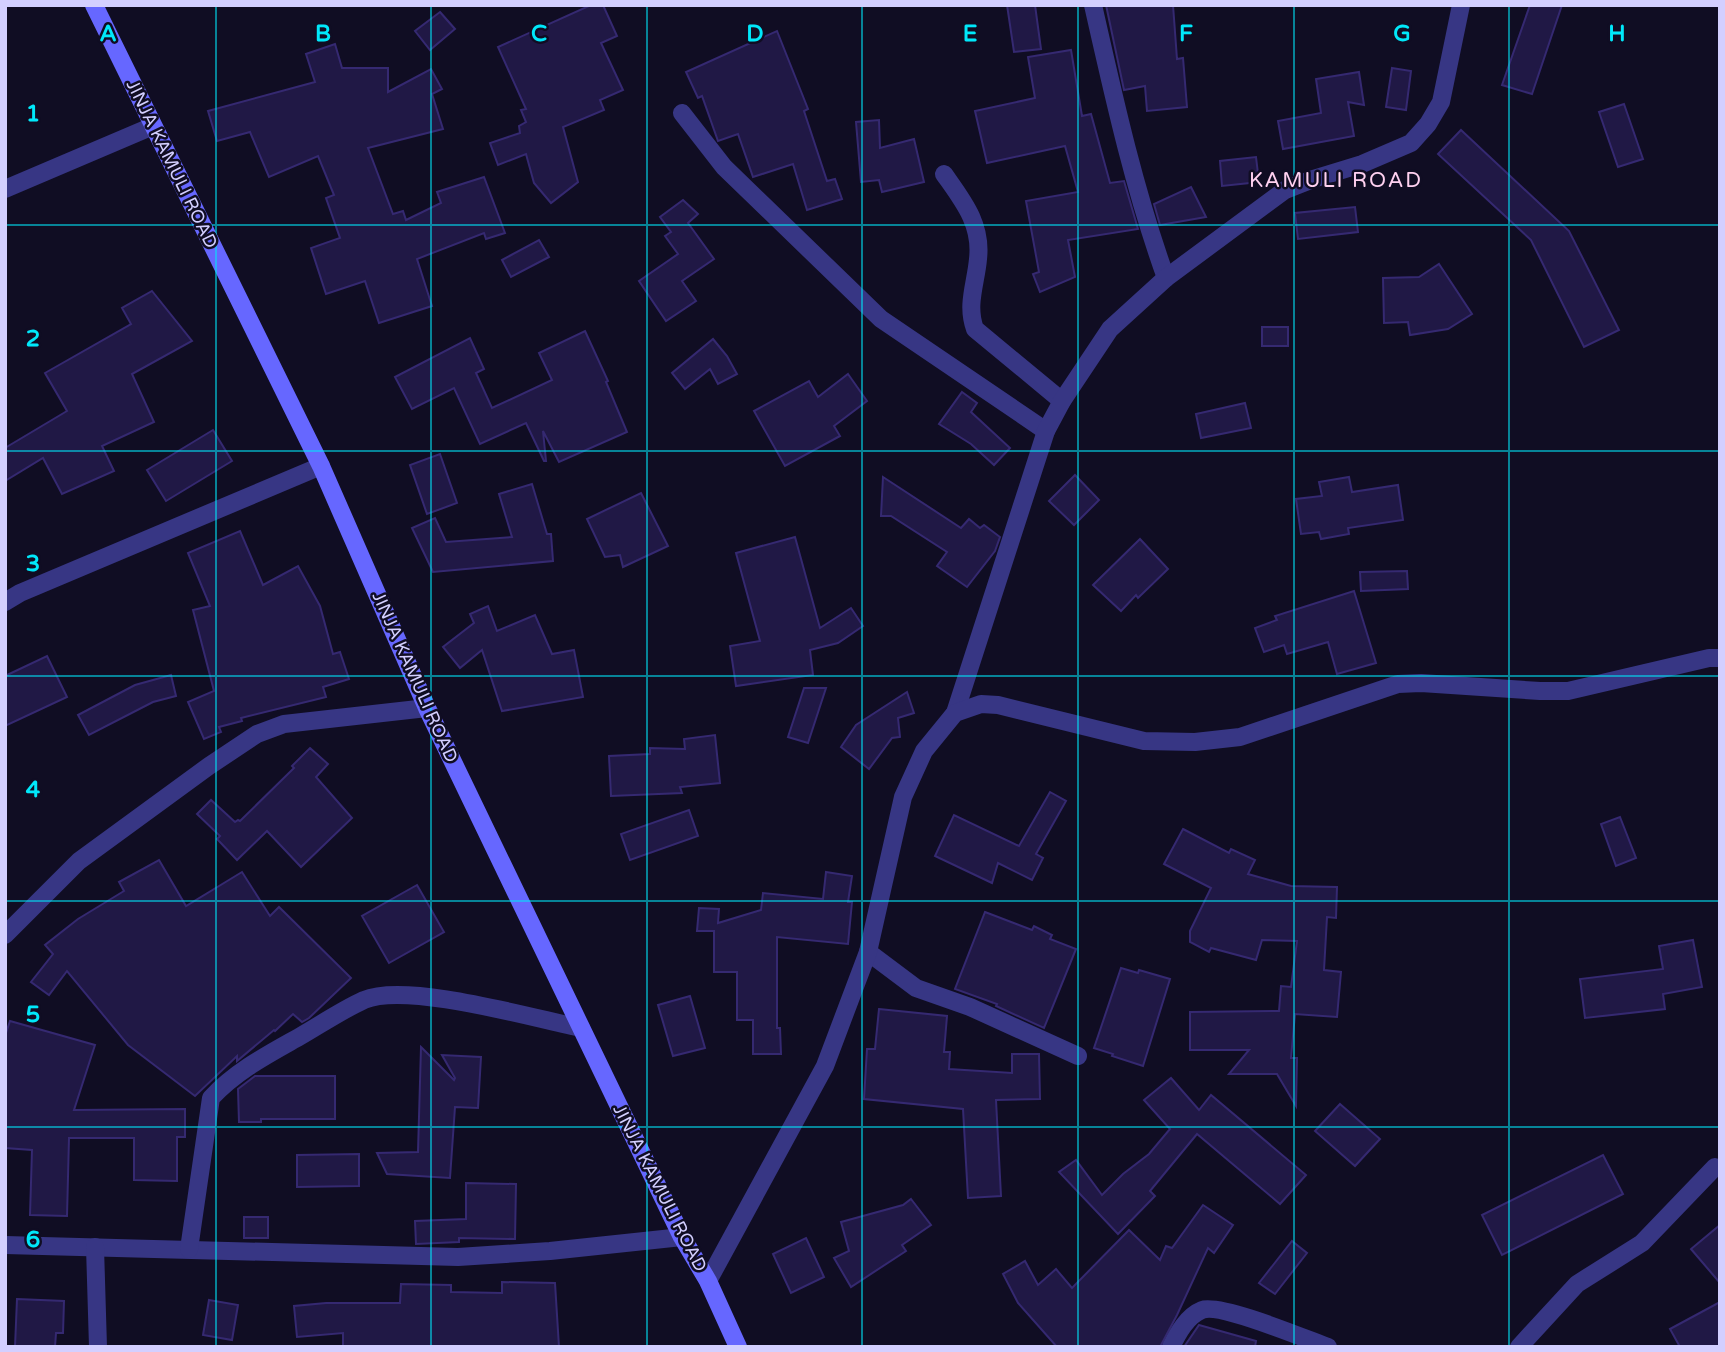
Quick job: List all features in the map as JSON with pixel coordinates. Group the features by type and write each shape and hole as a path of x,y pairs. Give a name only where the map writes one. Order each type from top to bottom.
{"main road":[{"name":"JINJA KAMULI ROAD","path":"94,5 321,466 427,708 682,1237 708,1281 738,1347"}],"street":[{"path":"1093,5 1123,138 1147,225 1166,278"},
{"path":"708,1281 825,1066 868,952 903,797 924,751 955,713 1046,430 1062,401 1110,329 1166,278 1285,190 1313,178 1363,164 1410,143 1428,124 1441,102 1461,5"},
{"path":"682,113 724,167 881,319 1046,430"},
{"path":"5,189 153,126"},
{"path":"944,174 970,209 977,235 979,257 971,300 971,317 975,329 1062,401"},
{"path":"5,602 19,593 321,466"},
{"path":"955,713 981,704 998,705 1144,741 1195,742 1240,737 1398,684 1568,691 1709,658 1720,658"},
{"path":"5,935 79,861 257,734 284,724 427,708"},
{"path":"868,952 916,988 970,1007 1077,1056"},
{"path":"189,1249 211,1098 228,1080 247,1066 366,999 398,993 437,998 581,1028"},
{"path":"1519,1347 1577,1284 1642,1243 1715,1167"},
{"path":"5,1245 457,1257 550,1251 682,1237"},
{"path":"95,1247 98,1347"},
{"path":"1171,1347 1192,1316 1205,1308 1226,1311 1328,1347"}],"building":[{"path":"591,5 603,5 617,36 601,43 623,90 600,100 604,110 563,127 578,182 551,203 534,183 526,154 498,165 490,143 520,133 519,126 526,122 521,110 526,109 498,47"},
{"path":"1007,5 1035,5 1041,49 1014,52"},
{"path":"1106,5 1173,5 1177,59 1183,58 1187,107 1147,111 1145,86 1124,90"},
{"path":"1530,5 1562,5 1532,94 1502,85"},
{"path":"440,12 455,29 430,50 415,31"},
{"path":"777,31 808,109 804,111 827,181 835,179 842,199 807,210 793,164 753,177 738,134 718,141 702,96 698,98 686,72"},
{"path":"335,44 342,68 388,68 388,92 431,69 442,89 432,94 443,129 368,148 393,214 403,211 406,220 441,203 437,192 484,177 505,233 486,239 484,233 417,259 432,306 379,323 365,281 326,294 311,248 340,238 326,198 334,195 318,156 269,177 250,132 217,141 208,111 315,82 306,54"},
{"path":"1071,50 1082,116 1091,114 1110,183 1124,181 1138,229 1068,240 1075,277 1040,292 1033,274 1039,272 1026,201 1078,192 1065,146 987,163 975,111 1035,98 1028,57"},
{"path":"1392,68 1411,71 1406,110 1386,107"},
{"path":"1359,72 1364,105 1348,102 1354,136 1283,149 1278,121 1321,113 1316,79"},
{"path":"1624,104 1643,159 1618,167 1599,112"},
{"path":"879,120 880,148 914,139 924,182 882,192 879,180 861,182 856,122"},
{"path":"1461,130 1569,231 1619,330 1584,347 1531,240 1438,154"},
{"path":"1256,157 1259,182 1222,186 1220,161"},
{"path":"1191,187 1206,217 1160,225 1154,204"},
{"path":"683,200 698,214 688,223 714,259 682,281 696,301 666,321 639,281 678,254 665,236 671,232 660,217"},
{"path":"1355,207 1358,232 1298,239 1295,213"},
{"path":"539,240 549,257 511,277 502,260"},
{"path":"1439,264 1472,314 1448,329 1410,335 1408,322 1384,323 1383,278 1419,277"},
{"path":"152,291 192,341 132,374 154,422 102,446 114,471 62,494 43,458 5,481 5,448 67,411 45,373 131,324 122,308"},
{"path":"1262,327 1288,327 1288,346 1262,346"},
{"path":"585,331 627,432 559,462 543,431 544,461 526,423 480,444 454,388 412,409 395,377 470,338 484,369 476,373 492,408 552,380 539,353"},
{"path":"713,339 737,374 718,384 710,369 685,389 672,373"},
{"path":"848,374 867,401 834,426 840,436 785,466 754,411 809,381 818,397"},
{"path":"962,392 977,403 971,412 1010,448 994,465 971,444 939,424"},
{"path":"1245,403 1251,428 1201,438 1196,414"},
{"path":"213,430 232,461 166,501 147,470"},
{"path":"440,454 457,503 427,514 410,465"},
{"path":"1075,475 1099,500 1074,525 1049,501"},
{"path":"883,477 961,528 969,519 980,528 984,525 1000,537 995,551 967,587 937,566 947,552 891,516 881,516"},
{"path":"1349,477 1352,492 1398,485 1403,520 1348,528 1349,534 1321,539 1319,532 1301,534 1296,499 1322,496 1319,482"},
{"path":"532,484 547,534 551,534 553,561 433,572 412,528 435,518 446,542 512,537 499,494"},
{"path":"641,493 668,546 623,567 620,555 605,557 587,519"},
{"path":"240,531 263,585 298,566 320,606 333,654 340,652 349,679 323,687 326,697 241,718 242,721 219,727 221,732 204,739 188,702 214,691 193,610 210,606 188,553"},
{"path":"795,537 820,628 851,608 863,626 838,643 810,650 813,675 736,686 730,646 760,641 736,553"},
{"path":"1140,539 1168,569 1121,611 1093,585"},
{"path":"1407,571 1408,589 1361,591 1360,572"},
{"path":"1354,591 1376,663 1337,674 1328,642 1287,654 1284,645 1264,652 1255,628 1277,620 1275,616"},
{"path":"488,606 497,631 535,615 552,654 574,650 583,697 502,711 482,650 460,668 443,647 474,623 470,614"},
{"path":"47,656 67,697 5,726 5,676"},
{"path":"171,675 176,696 153,702 89,735 78,715 135,685"},
{"path":"804,688 826,688 808,743 788,737"},
{"path":"907,692 914,713 898,718 900,737 892,738 869,769 841,747 856,725"},
{"path":"715,735 720,783 680,787 682,793 611,796 609,756 650,754 650,748 685,749 684,739"},
{"path":"310,748 328,764 316,777 352,818 301,867 267,831 237,860 217,839 220,836 197,814 211,800 235,822 240,821 294,768 292,766"},
{"path":"1050,792 1066,801 1036,854 1043,858 1032,880 998,863 992,883 935,856 954,815 1019,846"},
{"path":"689,810 698,836 630,860 621,834"},
{"path":"1620,817 1636,858 1616,866 1601,824"},
{"path":"1183,829 1229,853 1231,849 1255,860 1248,874 1291,886 1337,887 1336,918 1327,917 1324,970 1341,972 1337,1017 1295,1014 1291,1058 1297,1058 1296,1106 1277,1074 1229,1074 1249,1050 1190,1050 1190,1012 1279,1011 1281,986 1291,987 1297,941 1262,940 1256,960 1211,948 1209,952 1190,942 1190,931 1211,888 1164,864"},
{"path":"159,860 186,906 242,872 270,916 279,907 351,978 309,1018 302,1022 293,1014 237,1061 237,1056 195,1096 128,1045 67,971 49,995 31,982 53,954 45,945 78,919 124,891 119,882"},
{"path":"826,872 852,876 848,902 852,902 848,944 777,937 777,1028 780,1028 781,1054 753,1054 753,1020 737,1020 737,972 714,972 714,931 697,931 699,908 719,909 718,923 761,910 763,893 823,899"},
{"path":"417,885 444,932 389,963 362,916"},
{"path":"985,912 1032,930 1034,926 1052,935 1050,939 1076,949 1044,1028 996,1006 997,1004 955,989"},
{"path":"1693,940 1702,987 1663,994 1665,1009 1585,1018 1580,979 1663,969 1659,946"},
{"path":"1121,968 1170,979 1143,1066 1094,1048"},
{"path":"690,996 705,1048 673,1056 658,1005"},
{"path":"879,1009 947,1016 944,1052 950,1052 949,1069 1012,1073 1012,1054 1039,1054 1040,1099 996,1100 1001,1196 968,1198 963,1109 864,1099 867,1049 875,1049"},
{"path":"10,1021 95,1045 74,1110 185,1109 185,1137 177,1137 177,1181 134,1180 134,1138 69,1138 67,1216 30,1215 32,1150 5,1148 5,1036"},
{"path":"421,1047 454,1080 442,1055 481,1057 478,1108 455,1107 450,1178 387,1174 377,1153 418,1152"},
{"path":"255,1076 335,1076 335,1119 261,1119 261,1122 239,1122 238,1089"},
{"path":"1171,1078 1199,1110 1211,1095 1306,1175 1280,1204 1197,1134 1150,1191 1155,1196 1118,1234 1059,1172 1076,1160 1102,1195 1149,1154 1170,1129 1144,1100"},
{"path":"1340,1104 1380,1139 1355,1166 1315,1131"},
{"path":"359,1154 359,1186 297,1187 297,1155"},
{"path":"1603,1155 1623,1194 1502,1255 1482,1215"},
{"path":"466,1183 516,1184 515,1239 459,1238 459,1242 416,1244 415,1221 466,1219"},
{"path":"911,1199 931,1225 902,1245 906,1251 851,1287 834,1258 849,1251 841,1222 903,1205"},
{"path":"1203,1205 1233,1225 1214,1253 1208,1248 1160,1347 1057,1347 1018,1303 1003,1274 1025,1261 1038,1285 1056,1269 1072,1288 1129,1230 1160,1260 1166,1246 1172,1248"},
{"path":"244,1217 268,1217 268,1238 244,1238"},
{"path":"1720,1225 1720,1283 1691,1249"},
{"path":"806,1238 824,1277 791,1293 773,1254"},
{"path":"1292,1241 1307,1253 1275,1294 1259,1283"},
{"path":"502,1282 555,1283 559,1347 362,1347 343,1346 343,1333 297,1337 294,1306 400,1303 401,1284 451,1285 451,1292 502,1293"},
{"path":"17,1299 64,1301 63,1333 56,1333 55,1347 15,1347"},
{"path":"209,1300 238,1305 232,1340 203,1335"},
{"path":"1720,1302 1720,1347 1680,1347 1670,1329"},
{"path":"1199,1325 1256,1341 1255,1347 1184,1347"}],"district":[{"name":"KAMULI ROAD","path":"1336,180"}]}
